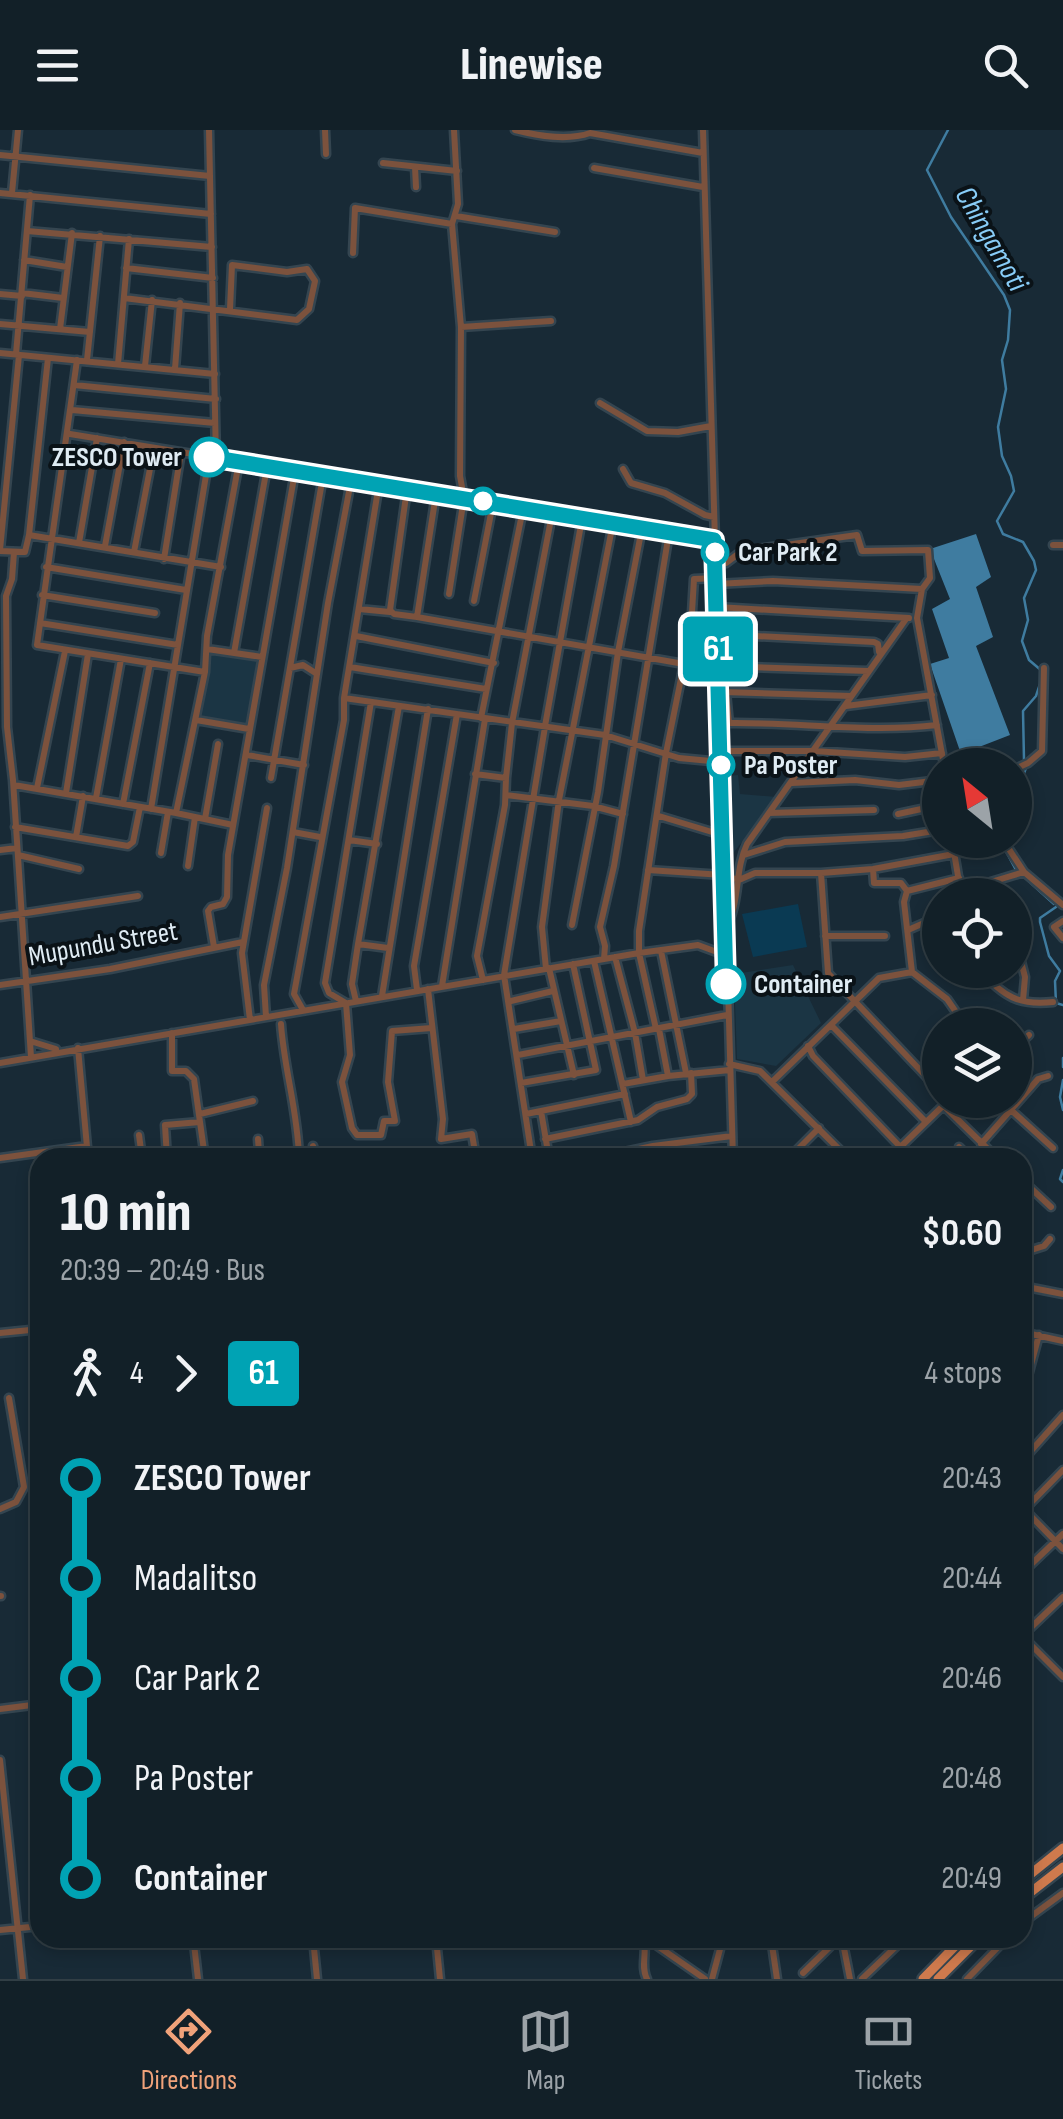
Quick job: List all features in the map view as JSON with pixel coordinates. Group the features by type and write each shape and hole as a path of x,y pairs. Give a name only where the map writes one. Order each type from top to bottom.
{"main road":[{"path":"1032,1873 1063,1848"},
{"path":"1032,1891 1063,1868"},
{"path":"923,1979 953,1948"},
{"path":"938,1979 969,1948"}],"street":[{"path":"12,194 18,130"},
{"path":"151,809 216,423 209,130"},
{"path":"326,130 326,154"},
{"path":"449,594 464,498 460,476 461,327 454,220 454,130"},
{"path":"515,130 540,136 590,133 703,153"},
{"path":"702,130 718,668 729,722 889,729 936,725"},
{"path":"0,155 210,176"},
{"path":"382,163 457,171"},
{"path":"416,167 416,186"},
{"path":"594,168 704,187"},
{"path":"0,193 211,214"},
{"path":"30,195 0,551 26,551 48,358"},
{"path":"342,205 555,232"},
{"path":"353,253 355,208"},
{"path":"27,231 212,247"},
{"path":"60,329 72,233"},
{"path":"88,360 100,236"},
{"path":"118,364 129,239"},
{"path":"24,260 66,267"},
{"path":"124,298 300,319 314,299 315,281 307,269 286,272 232,265 230,309"},
{"path":"126,268 213,278"},
{"path":"0,294 64,298"},
{"path":"145,366 152,300"},
{"path":"175,369 180,303"},
{"path":"461,327 551,321"},
{"path":"0,324 90,332"},
{"path":"0,353 215,374"},
{"path":"77,360 37,645 206,672"},
{"path":"74,385 216,399"},
{"path":"600,403 648,431 678,432 711,426"},
{"path":"72,410 216,423"},
{"path":"69,434 714,540"},
{"path":"79,543 97,438"},
{"path":"105,546 124,442"},
{"path":"134,552 154,448"},
{"path":"164,559 181,452"},
{"path":"161,853 206,672 240,462"},
{"path":"234,653 267,467"},
{"path":"622,469 631,483 665,492 704,516 714,517"},
{"path":"214,947 208,911 226,898 233,825 295,471"},
{"path":"271,778 323,476"},
{"path":"266,1017 264,984 351,481"},
{"path":"303,1010 294,994 344,720 344,698 379,484"},
{"path":"390,612 407,489"},
{"path":"417,617 436,494"},
{"path":"474,601 493,503"},
{"path":"442,986 486,689 523,508"},
{"path":"482,980 478,956 506,795 512,722 552,514"},
{"path":"531,1148 511,1000 504,975 582,518"},
{"path":"574,1075 542,927 559,800 613,524"},
{"path":"572,925 642,528"},
{"path":"604,959 606,946 600,928 636,743 669,533"},
{"path":"29,535 221,567"},
{"path":"715,565 742,552 857,535 862,550 928,550 930,578 922,589 917,618 941,748"},
{"path":"1053,545 1063,545"},
{"path":"14,552 3,596 3,705 14,782 31,1057"},
{"path":"46,566 186,590"},
{"path":"668,1076 639,953 666,753 685,664 694,579 922,589"},
{"path":"42,596 155,613"},
{"path":"716,607 917,618"},
{"path":"359,610 390,612 685,664 869,672"},
{"path":"724,930 733,915 742,856 906,619"},
{"path":"40,624 178,645"},
{"path":"718,634 876,643 879,653"},
{"path":"356,636 494,663"},
{"path":"207,649 262,657"},
{"path":"38,788 65,650"},
{"path":"66,793 88,654"},
{"path":"96,798 121,658"},
{"path":"123,804 150,663"},
{"path":"289,669 303,665 317,674"},
{"path":"350,666 486,689"},
{"path":"1032,760 1042,751 1044,668"},
{"path":"722,692 852,696"},
{"path":"722,692 724,930 733,1148"},
{"path":"846,706 932,696"},
{"path":"344,698 605,735 666,753 721,762"},
{"path":"346,1003 326,990 325,983 372,702"},
{"path":"356,1002 352,984 399,706"},
{"path":"382,996 428,709"},
{"path":"417,990 414,966 457,714"},
{"path":"196,720 249,728"},
{"path":"206,819 218,744"},
{"path":"721,751 922,755"},
{"path":"247,754 304,765"},
{"path":"475,774 506,778"},
{"path":"0,780 233,825"},
{"path":"792,783 922,782"},
{"path":"506,795 559,800 622,814"},
{"path":"76,837 83,796"},
{"path":"15,828 131,846 140,807"},
{"path":"250,1020 244,984 244,942 267,808"},
{"path":"898,814 922,809"},
{"path":"769,813 874,810"},
{"path":"659,816 722,835"},
{"path":"188,866 195,817"},
{"path":"293,832 320,837"},
{"path":"742,856 785,842 922,833"},
{"path":"349,840 377,844"},
{"path":"0,850 79,868"},
{"path":"648,870 723,875 739,880 755,873 873,869 932,858"},
{"path":"955,858 959,878"},
{"path":"1015,858 1024,872 1063,905"},
{"path":"873,869 874,882 901,883 907,891"},
{"path":"1008,878 1024,872"},
{"path":"820,873 828,974 922,1073"},
{"path":"907,891 922,887"},
{"path":"907,891 904,902 912,972 953,1008"},
{"path":"0,917 138,896"},
{"path":"1063,920 1054,927 1063,938"},
{"path":"908,930 922,924"},
{"path":"825,936 884,936"},
{"name":"Mupundu Street","path":"0,985 110,969 244,942"},
{"path":"358,944 388,948"},
{"path":"0,1063 639,953 698,946 725,954"},
{"path":"545,1139 631,1122 657,1107 690,1097 689,1073 661,950"},
{"path":"615,957 643,1080"},
{"path":"594,960 631,1122"},
{"path":"521,1083 596,1070 573,964"},
{"path":"772,1082 880,978 912,972"},
{"path":"998,988 1009,998 1028,1004 1053,1002"},
{"path":"1023,1000 1024,988"},
{"path":"428,989 442,1139 472,1134 474,1148"},
{"path":"511,1000 553,991"},
{"path":"346,1003 350,1055 342,1082 357,1135 381,1134 384,1121 394,1120 388,1082 392,1031 432,1028"},
{"path":"518,1055 727,1015"},
{"path":"514,1029 561,1021"},
{"path":"281,1024 299,1148"},
{"path":"831,1025 926,1122"},
{"path":"172,1033 172,1070 186,1071 194,1079 204,1148"},
{"path":"30,1041 62,1050"},
{"path":"72,1148 87,1146 78,1048"},
{"path":"805,1050 900,1147 930,1118"},
{"path":"623,1084 730,1067 760,1071 838,1148"},
{"path":"1032,1086 1048,1076"},
{"path":"526,1114 625,1094"},
{"path":"167,1148 165,1125 253,1100"},
{"path":"541,1111 547,1148"},
{"path":"961,1118 985,1148"},
{"path":"981,1144 1003,1118"},
{"path":"1019,1118 1053,1148"},
{"path":"799,1148 819,1128"},
{"path":"138,1135 140,1148"},
{"path":"644,1148 732,1136"},
{"path":"258,1139 258,1148"},
{"path":"0,1158 30,1154"},
{"path":"1032,1189 1052,1207"},
{"path":"1032,1250 1050,1239"},
{"path":"1032,1288 1063,1294"},
{"path":"0,1334 30,1330"},
{"path":"1032,1334 1063,1341"},
{"path":"1032,1361 1039,1335"},
{"path":"0,1508 22,1497 24,1487 9,1398"},
{"path":"1032,1450 1063,1416"},
{"path":"1032,1502 1063,1470"},
{"path":"1032,1518 1063,1549"},
{"path":"1032,1564 1063,1534"},
{"path":"1032,1627 1063,1597"},
{"path":"1032,1645 1062,1674"},
{"path":"0,1709 30,1705"},
{"path":"0,1760 23,1979"},
{"path":"1032,1915 1063,1892"},
{"path":"0,1930 30,1927"},
{"path":"194,1948 198,1979"},
{"path":"314,1948 317,1979"},
{"path":"437,1948 440,1979"},
{"path":"646,1948 647,1979"},
{"path":"661,1948 709,1979 720,1948"},
{"path":"772,1948 778,1979"},
{"path":"802,1973 830,1948"},
{"path":"843,1948 850,1979"},
{"path":"862,1979 895,1948"},
{"path":"967,1979 997,1948"}],"shaded area":[{"path":"976,534 991,577 976,587 993,637 976,646 1010,735 976,748 959,748 930,664 949,658 932,609 950,599 930,549"},
{"path":"209,651 259,659 247,726 198,718"},
{"path":"738,775 740,794 777,797 727,861 728,776"},
{"path":"798,904 807,947 753,957 742,914"},
{"path":"793,965 821,1023 776,1066 737,1059 734,974"}],"waterway":[{"name":"Chingamoti","path":"948,130 927,170 951,217 1010,310 1002,360 1006,389 998,427 1002,456 1014,491 997,521 1003,534 1023,542 1034,561 1036,570 1024,598 1028,620 1022,641 1029,660 1042,671"},
{"name":"Chingamoti","path":"1024,748 1023,711 1036,696 1040,684"},
{"name":"Chingamoti","path":"1010,858 1016,870"},
{"name":"Chingamoti","path":"1022,875 1054,904"},
{"name":"Chingamoti","path":"1056,907 1040,922 1049,956 1060,971 1055,981 1056,1003 1063,1005"},
{"name":"Chingamoti","path":"1063,1058 1063,1067"},
{"name":"Chingamoti","path":"1063,1080 1063,1110"},
{"name":"Chingamoti","path":"1063,1170 1063,1182"}],"bus line":[{"name":"61","path":"209,457 714,540 726,984"}],"place":[{"name":"ZESCO Tower","path":"209,457"},
{"name":"Car Park 2","path":"715,552"},
{"name":"Pa Poster","path":"721,765"},
{"name":"Container","path":"726,984"}]}
